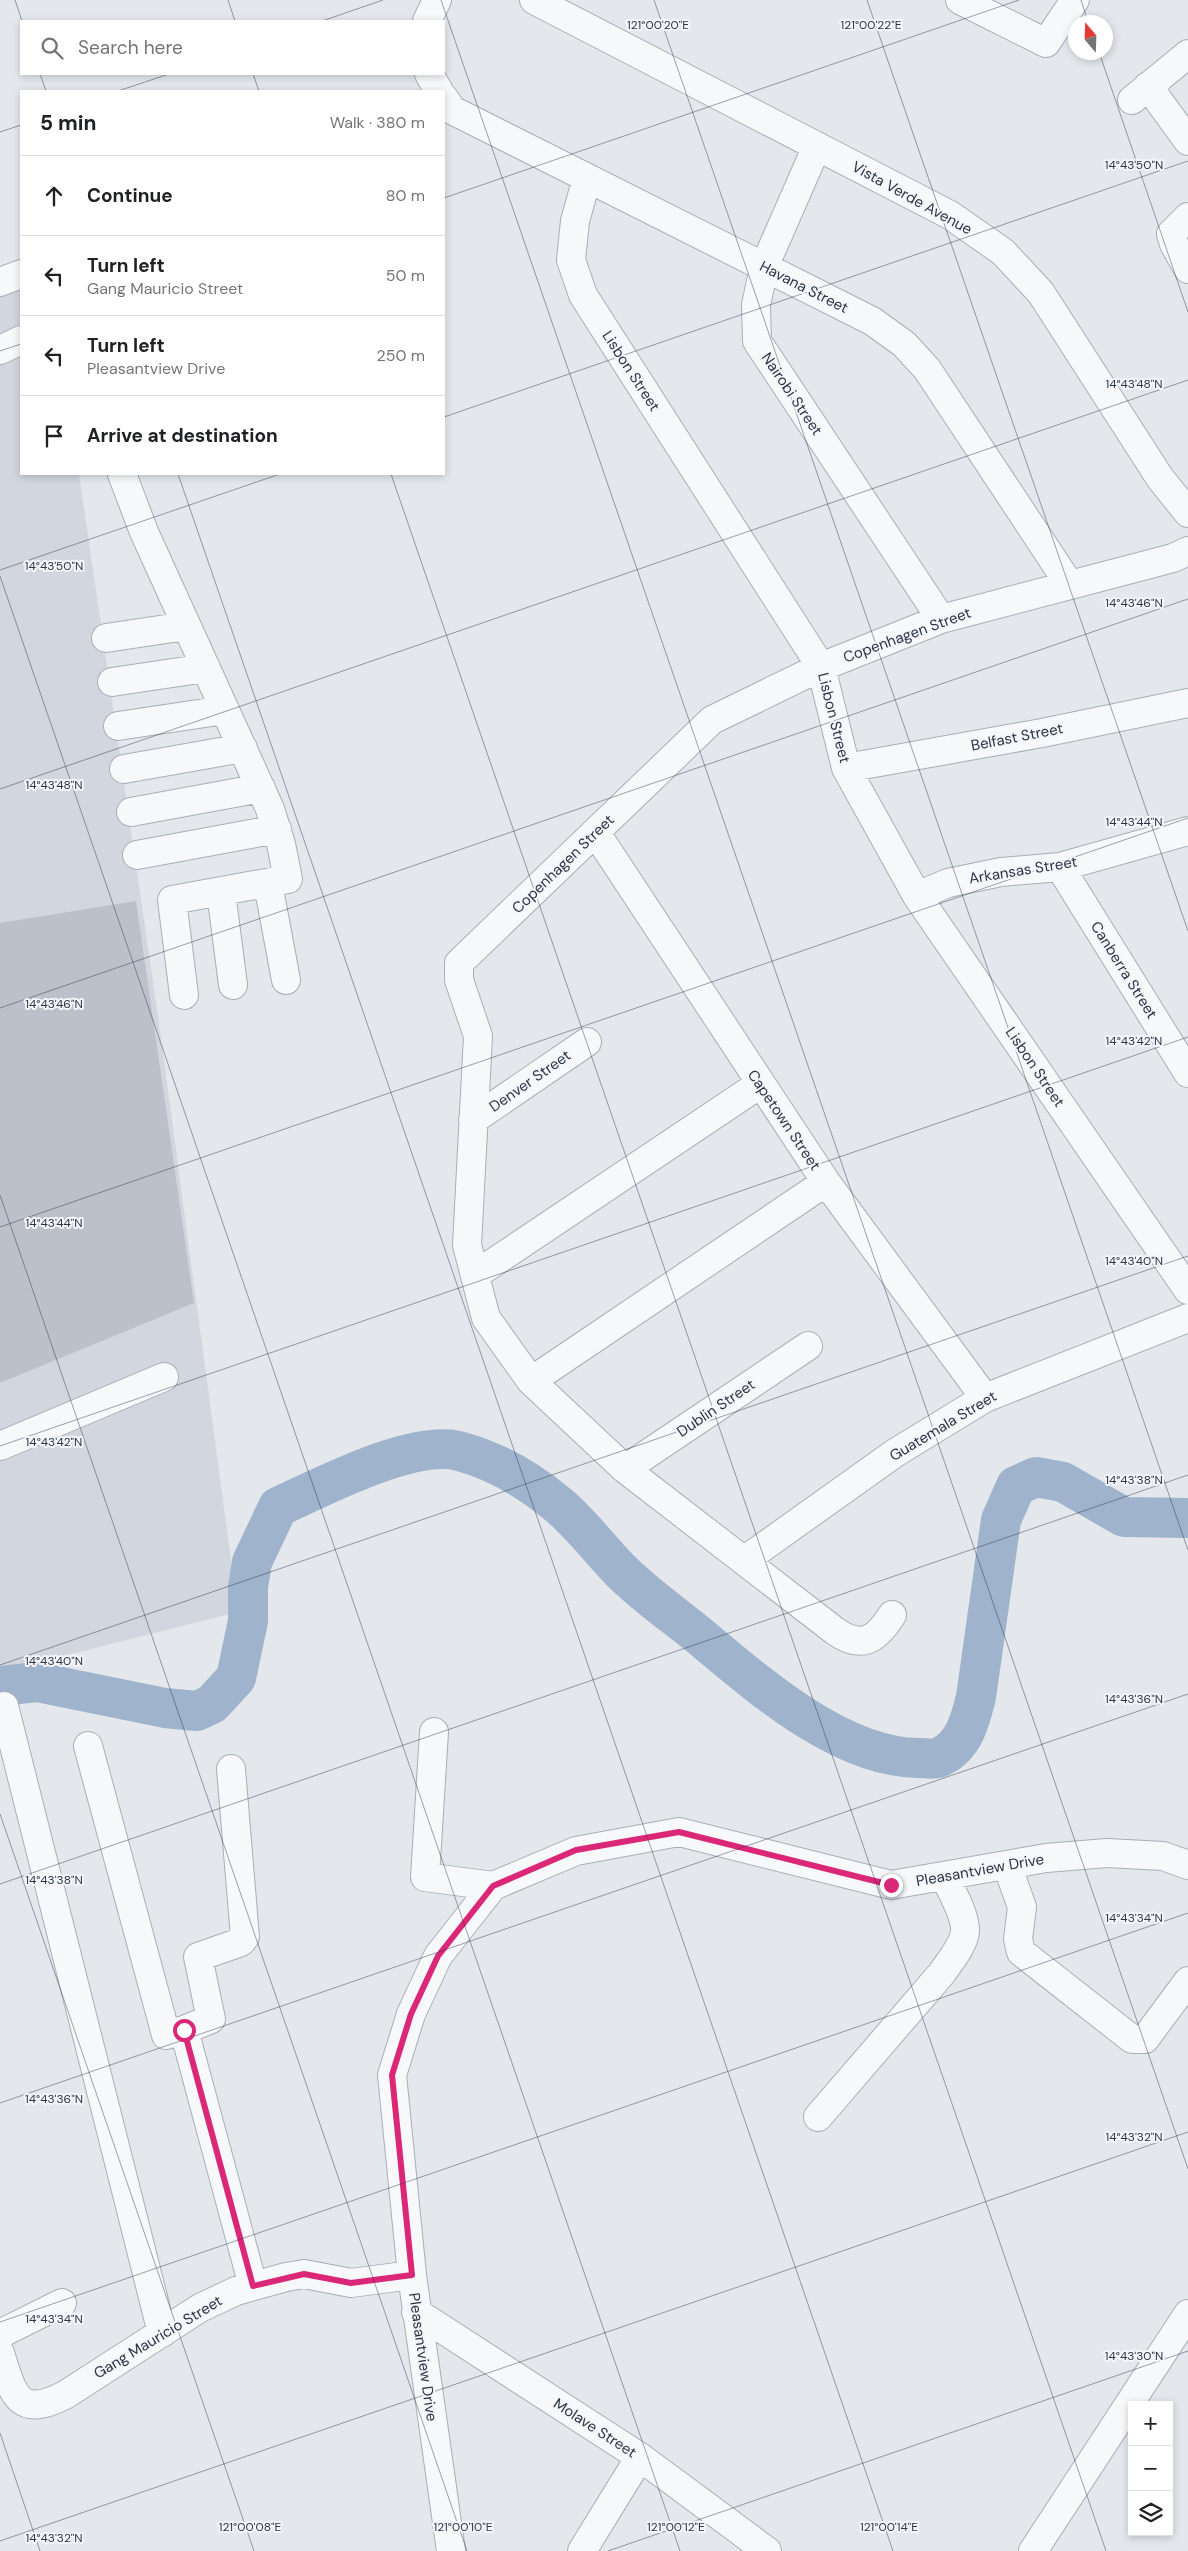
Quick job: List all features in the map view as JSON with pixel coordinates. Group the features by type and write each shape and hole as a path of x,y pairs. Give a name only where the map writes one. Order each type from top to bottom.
{"street":[{"path":"427,20 437,0"},
{"name":"Vista Verde Avenue","path":"534,0 950,215 989,242 1023,271 1061,321 1160,478 1188,513"},
{"path":"960,0 1046,42 1075,0"},
{"path":"1188,54 1140,93 1188,141"},
{"path":"430,75 438,90"},
{"name":"Havana Street","path":"445,100 452,110 872,321 904,344 926,369 1069,584"},
{"name":"Nairobi Street","path":"817,146 764,267 756,305 757,341 941,619"},
{"name":"Lisbon Street","path":"587,178 575,221 571,260 583,295 821,667 846,768 917,896 1188,1290"},
{"path":"1188,217 1171,234 1174,244 1188,269"},
{"path":"0,282 20,274"},
{"path":"0,350 20,340"},
{"path":"122,475 144,532 261,788 277,829 288,879 172,900 184,995"},
{"name":"Copenhagen Street","path":"474,1120 478,1036 459,980 459,963 712,720 821,667 941,619 1173,558 1188,551"},
{"path":"106,638 186,626"},
{"path":"112,682 206,668"},
{"name":"Belfast Street","path":"846,768 1042,733 1188,703"},
{"path":"118,726 225,710"},
{"path":"124,769 243,748"},
{"path":"131,812 261,788"},
{"path":"137,855 277,829"},
{"name":"Arkansas Street","path":"917,896 948,883 1002,872 1060,867 1188,831"},
{"name":"Capetown Street","path":"596,833 826,1182 985,1398"},
{"name":"Canberra Street","path":"1060,867 1188,1072"},
{"path":"268,884 286,980"},
{"path":"221,892 233,986"},
{"name":"Denver Street","path":"474,1120 587,1042"},
{"path":"475,1275 760,1084"},
{"path":"474,1120 468,1246 486,1318 530,1381 625,1469 849,1641 863,1641 874,1637 892,1615"},
{"path":"530,1381 826,1182"},
{"name":"Guatemala Street","path":"745,1560 895,1453 985,1398 1188,1318"},
{"name":"Dublin Street","path":"625,1469 808,1346"},
{"path":"0,1446 164,1377"},
{"path":"4,1706 162,2333"},
{"path":"434,1732 425,1877 493,1886"},
{"path":"88,1746 166,2035 209,2022 211,2019 198,1959 200,1956 241,1942 245,1938 231,1769"},
{"name":"Pleasantview Drive","path":"451,2551 416,2312 392,2075 411,2014 438,1956 493,1886 576,1850 679,1832 891,1885 1046,1858 1107,1853 1163,1856 1188,1865"},
{"path":"1007,1865 1022,1907 1018,1939 1021,1952 1132,2039 1146,2039 1188,1981"},
{"path":"818,2118 942,1973 956,1952 965,1931 959,1908 944,1876"},
{"path":"184,2030 253,2286"},
{"name":"Gang Mauricio Street","path":"0,2354 14,2392 23,2402 36,2406 49,2403 65,2395 200,2308 253,2286 304,2274 351,2283 412,2275"},
{"path":"0,2334 62,2303"},
{"name":"Molave Street","path":"416,2312 640,2457 757,2548"},
{"path":"1033,2551 1188,2314"},
{"path":"582,2551 640,2457"}],"shaded area":[{"path":"20,286 20,475 79,475 157,1009 238,1612 0,1672 0,294"}],"building":[{"path":"136,901 194,1303 0,1383 0,923"}],"waterway":[{"path":"0,1686 37,1682 165,1708 197,1711 212,1704 236,1678 248,1621 248,1587 252,1562 278,1507 342,1477 393,1458 440,1449 459,1451 486,1460 511,1472 545,1494 565,1510 613,1563 639,1588 744,1673 800,1714 829,1731 859,1745 889,1755 935,1758 940,1757 955,1746 965,1732 971,1715 976,1697 1001,1520 1016,1486 1036,1477 1063,1482 1124,1517 1188,1518"}],"route":[{"path":"184,2030 253,2286 304,2274 351,2283 412,2275 392,2075 411,2014 438,1956 493,1886 576,1850 679,1832 891,1885"}]}
